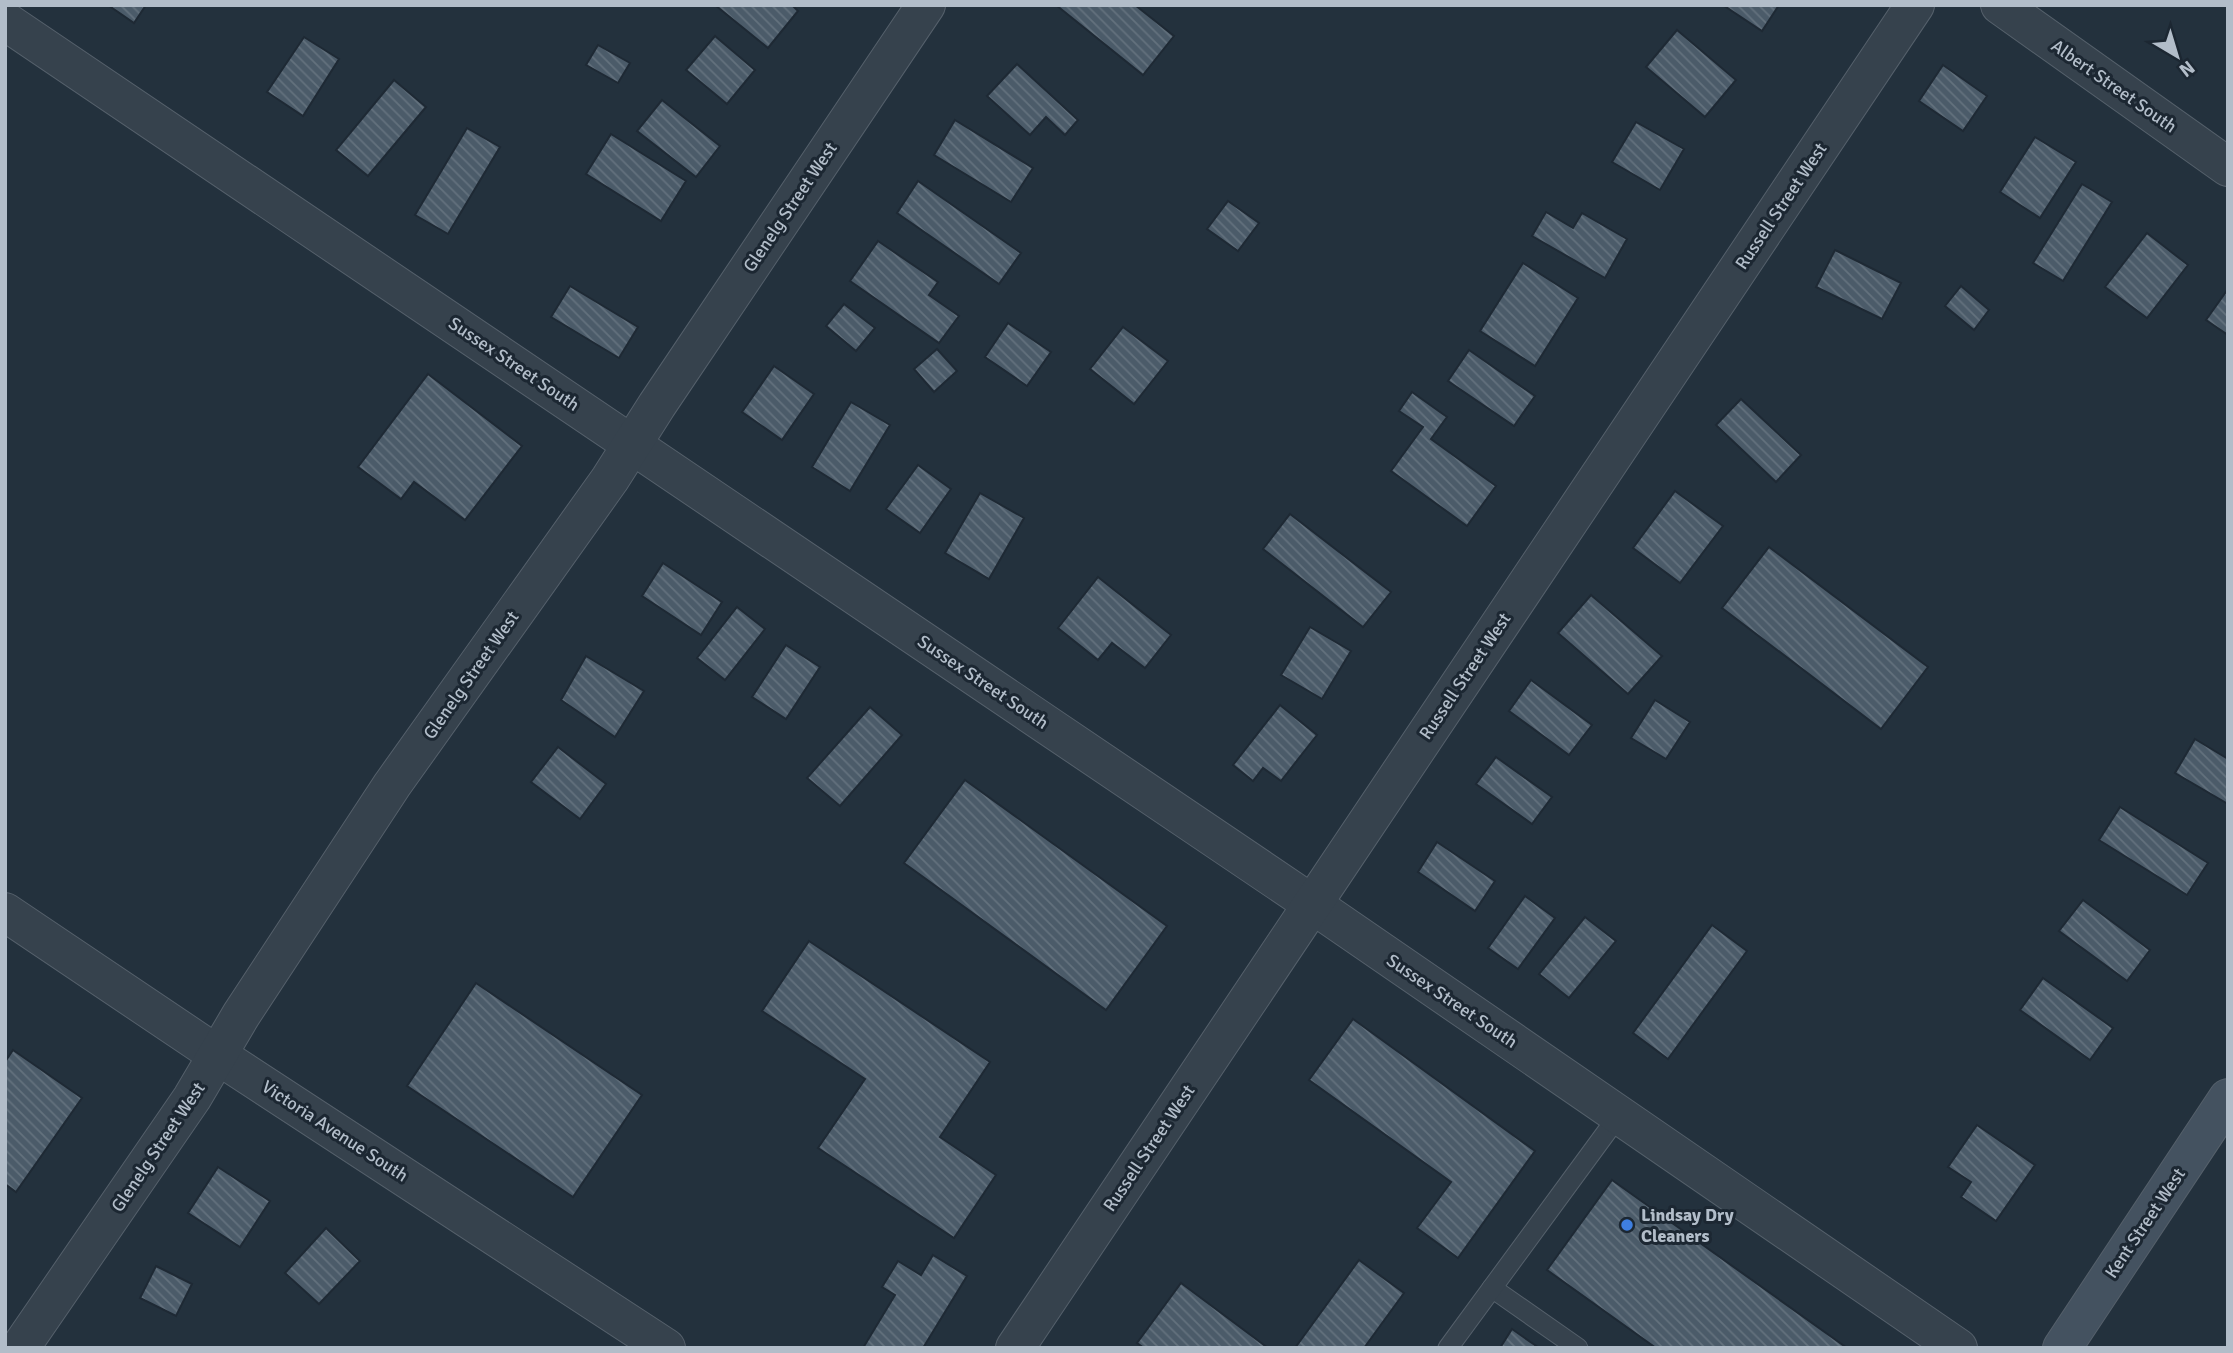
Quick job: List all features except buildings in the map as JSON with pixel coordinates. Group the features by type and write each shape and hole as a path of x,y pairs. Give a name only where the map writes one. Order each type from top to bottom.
{"main road":[{"name":"Kent Street West","path":"2062,1348 2228,1098"}],"street":[{"name":"Glenelg Street West","path":"20,1348 192,1098 242,1015 392,785 634,445 657,405 926,5"},
{"name":"Russell Street West","path":"1015,1348 1915,5"},
{"name":"Albert Street South","path":"2000,5 2228,167"},
{"name":"Sussex Street South","path":"5,21 1312,904 1958,1348"},
{"name":"Victoria Avenue South","path":"5,912 219,1056 666,1348"}],"lane":[{"path":"1448,1348 1619,1115"},
{"path":"1492,1288 1578,1348"}],"place":[{"name":"Lindsay Dry Cleaners","path":"1627,1225"}]}
